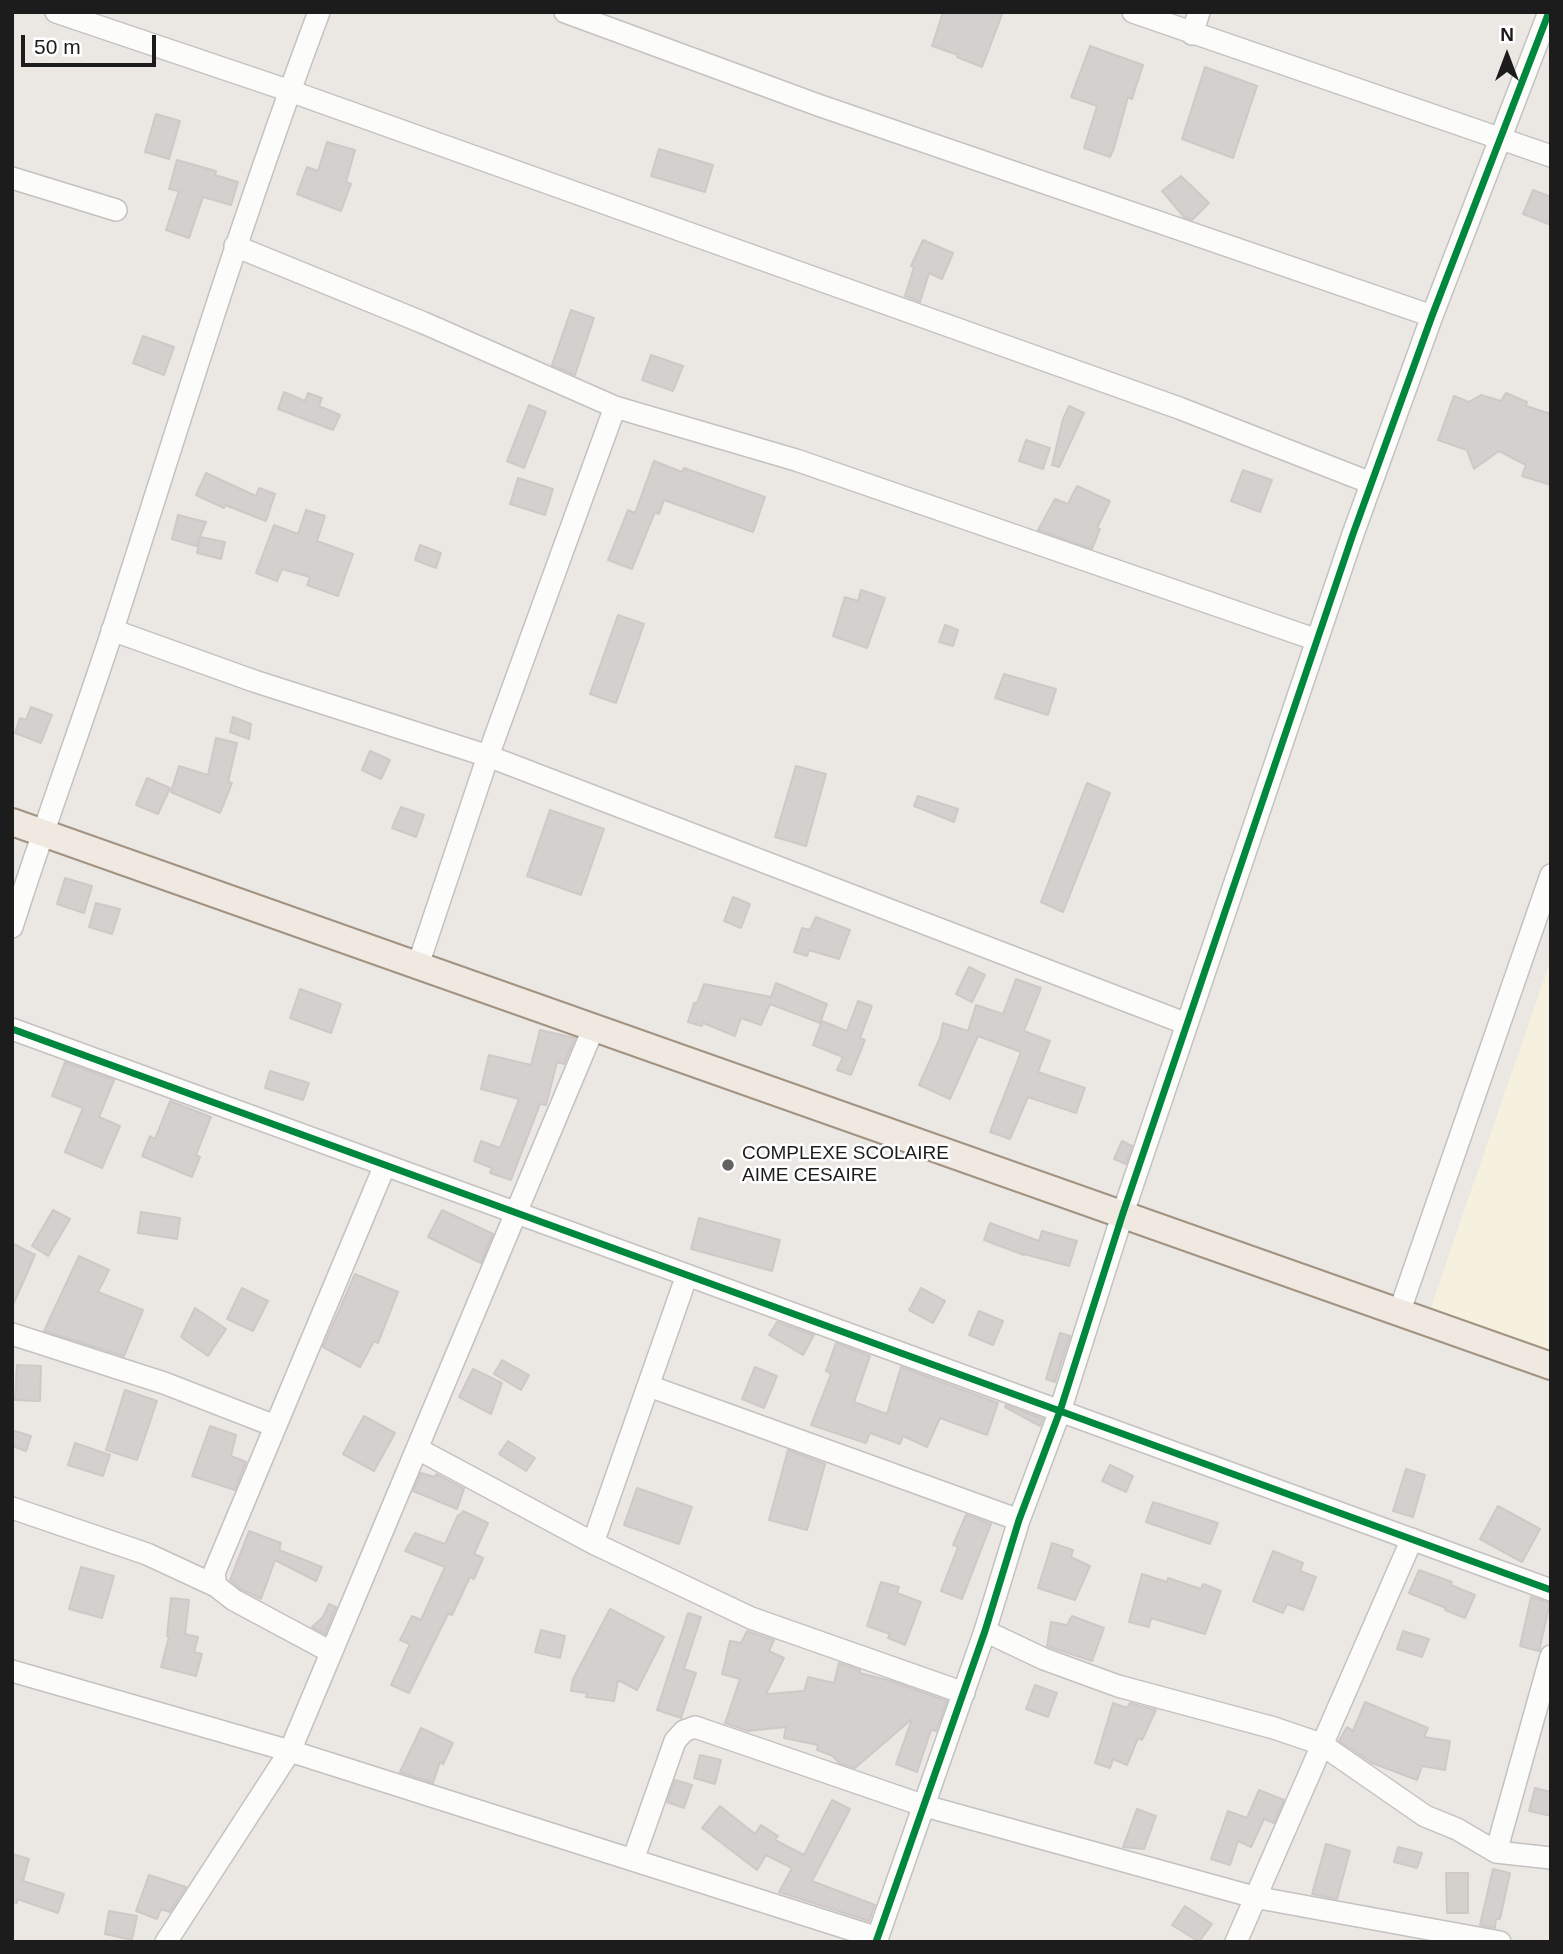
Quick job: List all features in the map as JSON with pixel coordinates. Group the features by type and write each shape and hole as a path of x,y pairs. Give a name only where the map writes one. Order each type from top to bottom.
{"main road":[{"path":"12,822 1551,1366"}],"street":[{"path":"56,12 290,91 1166,403 1371,483"},
{"path":"12,927 112,630 235,246 319,12"},
{"path":"565,12 818,105 1432,316"},
{"path":"1133,12 1551,156"},
{"path":"1192,34 1199,12"},
{"path":"12,1671 290,1751 877,1940 985,1632 1018,1520 1060,1411 1123,1213 1371,483 1549,12"},
{"path":"12,178 116,210"},
{"path":"235,246 424,323 615,407 796,460 1317,640"},
{"path":"418,965 488,756 615,407"},
{"path":"112,630 254,681 488,756 1187,1024"},
{"path":"1399,1313 1551,875"},
{"path":"166,1942 290,1751 594,1027"},
{"path":"12,1029 1551,1590"},
{"path":"216,1586 214,1573 385,1165"},
{"path":"593,1543 687,1275"},
{"path":"12,1334 164,1383 275,1426"},
{"path":"649,1386 1018,1520"},
{"path":"418,1449 593,1543 751,1618 964,1693"},
{"path":"12,1508 147,1554 216,1586 234,1600 331,1652"},
{"path":"1236,1942 1412,1539"},
{"path":"985,1632 1044,1659 1118,1686 1274,1728 1321,1744 1424,1816 1457,1829 1496,1852 1551,1858"},
{"path":"1496,1852 1551,1656"},
{"path":"633,1860 675,1741 684,1731 695,1727 925,1806 1254,1897 1500,1942"}],"shaded area":[{"path":"1551,959 1551,1352 1430,1310"}],"building":[{"path":"943,12 1003,12 982,67 932,46"},
{"path":"1090,46 1143,65 1132,99 1128,97 1110,157 1084,148 1097,106 1071,97"},
{"path":"1205,67 1257,86 1233,158 1182,139"},
{"path":"156,114 180,121 169,159 145,152"},
{"path":"327,142 355,150 346,182 351,184 341,211 297,194 307,167 318,171"},
{"path":"659,149 713,165 705,192 651,176"},
{"path":"177,160 216,171 215,175 238,182 231,205 203,197 189,238 166,230 179,191 169,189"},
{"path":"1181,176 1209,203 1192,220 1184,217 1162,191"},
{"path":"1533,190 1551,197 1551,225 1523,214"},
{"path":"923,240 953,253 942,279 929,273 920,302 905,296 914,267 911,266"},
{"path":"571,310 594,318 575,375 552,365"},
{"path":"143,336 174,347 164,375 133,363"},
{"path":"651,355 683,366 673,391 642,380"},
{"path":"284,392 305,401 308,393 322,398 319,406 340,415 333,430 278,409"},
{"path":"1506,393 1527,402 1526,406 1551,414 1551,485 1522,476 1526,465 1499,451 1474,469 1467,450 1438,440 1454,396 1469,402 1481,395 1501,401"},
{"path":"529,405 546,412 524,468 507,461"},
{"path":"1069,406 1084,413 1059,467 1052,465 1063,419"},
{"path":"1026,440 1050,448 1043,469 1019,461"},
{"path":"654,461 682,472 684,468 765,497 753,532 664,500 659,514 655,512 632,569 608,560 628,510 635,513"},
{"path":"1243,470 1272,480 1260,512 1231,501"},
{"path":"206,473 256,496 259,488 275,494 266,521 225,505 224,508 196,495"},
{"path":"518,478 553,489 545,515 510,504"},
{"path":"1077,486 1110,501 1097,528 1100,529 1092,549 1038,530 1055,499 1068,504"},
{"path":"306,510 325,516 317,541 353,554 338,596 307,585 310,577 282,569 277,581 256,573 274,525 298,534"},
{"path":"178,515 206,522 196,546 172,539"},
{"path":"200,537 225,542 221,559 197,553"},
{"path":"420,545 441,553 436,568 415,560"},
{"path":"861,590 885,598 867,648 833,636 845,597 858,601"},
{"path":"618,615 644,624 616,703 590,694"},
{"path":"945,625 958,630 953,646 939,642"},
{"path":"1004,674 1056,689 1048,715 995,698"},
{"path":"31,707 52,715 41,743 15,733 20,718 26,720"},
{"path":"233,717 251,724 249,739 230,732"},
{"path":"216,738 237,743 228,782 232,783 220,813 171,792 179,766 208,775"},
{"path":"370,751 390,760 381,779 362,770"},
{"path":"796,766 826,774 806,846 775,837"},
{"path":"147,778 170,788 158,814 136,805"},
{"path":"1087,783 1110,793 1063,912 1041,902"},
{"path":"918,796 958,809 954,822 914,806"},
{"path":"401,807 424,815 416,837 392,828"},
{"path":"550,810 604,829 581,895 527,876"},
{"path":"65,878 92,886 84,913 57,904"},
{"path":"733,897 750,904 741,928 724,921"},
{"path":"96,903 120,909 112,934 89,927"},
{"path":"816,917 850,930 839,959 809,950 807,956 794,952 802,928 810,930"},
{"path":"969,967 985,975 972,1002 956,994"},
{"path":"1016,979 1041,988 1024,1031 1050,1041 1038,1072 1085,1088 1076,1113 1028,1097 1010,1139 990,1132 1021,1052 978,1036 950,1099 919,1085 940,1038 943,1023 968,1031 976,1005 1003,1014"},
{"path":"776,983 827,1004 820,1023 770,1004 761,1025 741,1018 735,1036 703,1023 702,1026 688,1022 704,984 771,997"},
{"path":"300,989 341,1004 331,1033 290,1018"},
{"path":"858,1001 872,1006 860,1038 865,1040 851,1075 837,1070 843,1057 813,1045 822,1021 847,1031"},
{"path":"540,1030 575,1038 564,1064 557,1062 546,1105 540,1104 511,1180 490,1173 492,1168 474,1161 481,1141 500,1148 519,1099 481,1089 489,1055 531,1065"},
{"path":"65,1062 114,1080 99,1117 120,1126 102,1168 65,1152 83,1108 52,1096"},
{"path":"270,1071 309,1083 303,1100 265,1088"},
{"path":"170,1101 211,1117 196,1155 200,1157 192,1177 142,1156 150,1136 155,1139"},
{"path":"1122,1141 1132,1146 1126,1164 1114,1159"},
{"path":"53,1210 70,1219 48,1256 32,1246"},
{"path":"442,1210 493,1234 481,1263 428,1237"},
{"path":"141,1212 180,1218 177,1239 138,1233"},
{"path":"699,1218 780,1240 772,1271 691,1249"},
{"path":"990,1223 1039,1241 1042,1231 1077,1241 1069,1266 1024,1255 984,1240"},
{"path":"12,1243 35,1255 12,1307"},
{"path":"79,1256 109,1270 98,1292 143,1310 124,1356 44,1331"},
{"path":"355,1274 398,1292 378,1343 374,1341 360,1367 323,1347"},
{"path":"242,1288 268,1301 253,1331 227,1319"},
{"path":"921,1288 945,1301 933,1323 909,1310"},
{"path":"195,1308 226,1329 208,1356 181,1337"},
{"path":"979,1311 1003,1321 993,1345 969,1335"},
{"path":"777,1322 814,1335 803,1355 769,1335"},
{"path":"1060,1333 1070,1336 1055,1382 1046,1379"},
{"path":"836,1343 870,1356 854,1402 887,1414 901,1367 998,1403 987,1435 940,1418 927,1447 903,1436 900,1444 870,1433 866,1443 811,1425 831,1374 826,1371"},
{"path":"502,1360 529,1375 521,1390 494,1374"},
{"path":"17,1365 41,1366 40,1401 15,1400"},
{"path":"755,1367 777,1376 764,1408 742,1399"},
{"path":"473,1369 502,1383 491,1414 459,1397"},
{"path":"125,1390 157,1401 137,1460 106,1450"},
{"path":"1006,1405 1043,1419 1040,1426 1005,1407"},
{"path":"364,1416 395,1433 374,1471 343,1454"},
{"path":"210,1426 236,1435 231,1456 246,1462 235,1490 192,1476"},
{"path":"12,1430 31,1436 26,1451 12,1446"},
{"path":"508,1441 535,1458 526,1471 499,1454"},
{"path":"75,1443 110,1455 103,1476 68,1465"},
{"path":"788,1450 825,1464 807,1530 769,1520"},
{"path":"1110,1465 1133,1476 1126,1492 1102,1481"},
{"path":"1406,1469 1425,1475 1413,1517 1393,1511"},
{"path":"421,1473 435,1477 436,1474 464,1489 457,1509 413,1491"},
{"path":"637,1488 692,1507 679,1544 624,1525"},
{"path":"1153,1502 1218,1523 1210,1544 1146,1522"},
{"path":"1498,1506 1540,1529 1522,1562 1480,1539"},
{"path":"463,1511 488,1523 474,1554 483,1558 474,1579 470,1577 452,1615 448,1614 409,1693 391,1685 410,1644 400,1640 412,1616 421,1620 445,1567 405,1551 415,1533 445,1544 458,1515"},
{"path":"966,1515 991,1524 962,1599 941,1591 958,1547 953,1545"},
{"path":"249,1531 281,1543 279,1550 322,1567 316,1581 275,1560 261,1599 241,1589 230,1580"},
{"path":"1052,1543 1073,1550 1071,1557 1090,1566 1075,1600 1038,1588"},
{"path":"1273,1551 1303,1563 1300,1571 1316,1577 1303,1610 1287,1604 1283,1613 1253,1601"},
{"path":"81,1567 114,1576 102,1618 69,1609"},
{"path":"1419,1570 1452,1582 1451,1585 1475,1595 1465,1618 1409,1593"},
{"path":"1142,1574 1167,1582 1168,1578 1201,1589 1203,1584 1221,1591 1205,1634 1151,1618 1149,1627 1129,1622"},
{"path":"881,1582 899,1587 897,1593 921,1602 905,1645 888,1638 890,1634 867,1626"},
{"path":"1531,1597 1550,1603 1539,1651 1520,1646"},
{"path":"171,1598 189,1600 185,1634 198,1637 194,1652 202,1654 196,1676 161,1667 169,1637"},
{"path":"329,1604 336,1607 325,1634 312,1627 323,1617"},
{"path":"610,1609 664,1637 637,1690 618,1680 614,1701 586,1697 587,1693 571,1691 573,1679"},
{"path":"688,1613 701,1617 684,1669 696,1673 681,1718 657,1710"},
{"path":"1072,1616 1104,1628 1092,1661 1047,1646 1051,1622 1067,1625"},
{"path":"541,1630 565,1636 560,1658 535,1652"},
{"path":"747,1631 774,1640 769,1651 784,1658 766,1694 804,1691 808,1677 834,1683 839,1663 860,1670 860,1673 947,1701 936,1731 931,1730 917,1772 896,1764 912,1719 855,1768 839,1763 833,1756 817,1750 818,1745 784,1738 786,1727 748,1731 725,1723 740,1679 722,1674 730,1641 741,1643"},
{"path":"1403,1631 1429,1639 1422,1657 1397,1649"},
{"path":"1035,1685 1057,1693 1048,1717 1026,1709"},
{"path":"1365,1702 1428,1728 1424,1737 1450,1741 1445,1770 1422,1766 1417,1780 1372,1763 1339,1741 1347,1727 1353,1731"},
{"path":"1113,1703 1127,1708 1130,1703 1156,1710 1142,1740 1138,1738 1127,1765 1113,1759 1110,1768 1095,1763"},
{"path":"421,1728 453,1743 443,1764 440,1762 433,1783 400,1772"},
{"path":"700,1755 721,1760 715,1784 694,1778"},
{"path":"675,1780 692,1785 684,1808 667,1802"},
{"path":"1535,1788 1551,1792 1551,1816 1529,1811"},
{"path":"1259,1790 1284,1800 1274,1823 1264,1819 1251,1847 1238,1841 1230,1865 1211,1859 1228,1811 1247,1818"},
{"path":"832,1800 850,1809 812,1881 875,1905 869,1921 779,1892 792,1868 766,1855 757,1870 702,1828 720,1806 755,1834 761,1825 778,1836 775,1840 804,1855"},
{"path":"1137,1809 1156,1816 1144,1849 1123,1847"},
{"path":"1326,1844 1350,1851 1337,1899 1312,1894"},
{"path":"1398,1847 1422,1853 1417,1868 1394,1862"},
{"path":"12,1854 29,1859 23,1881 64,1894 58,1913 17,1899 17,1903 12,1902"},
{"path":"1493,1869 1510,1873 1500,1919 1496,1919 1495,1928 1480,1925"},
{"path":"1446,1873 1468,1873 1468,1913 1447,1913"},
{"path":"149,1875 186,1887 170,1912 161,1909 157,1919 136,1911"},
{"path":"1185,1906 1212,1924 1199,1942 1172,1925"},
{"path":"109,1911 137,1916 132,1940 105,1934"}],"cycle path":[{"path":"876,1942 985,1631 1019,1520 1060,1411 1123,1213 1353,534 1432,316 1549,12"},
{"path":"12,1029 1551,1590"}],"place":[{"name":"COMPLEXE SCOLAIRE AIME CESAIRE","path":"728,1165"}]}
